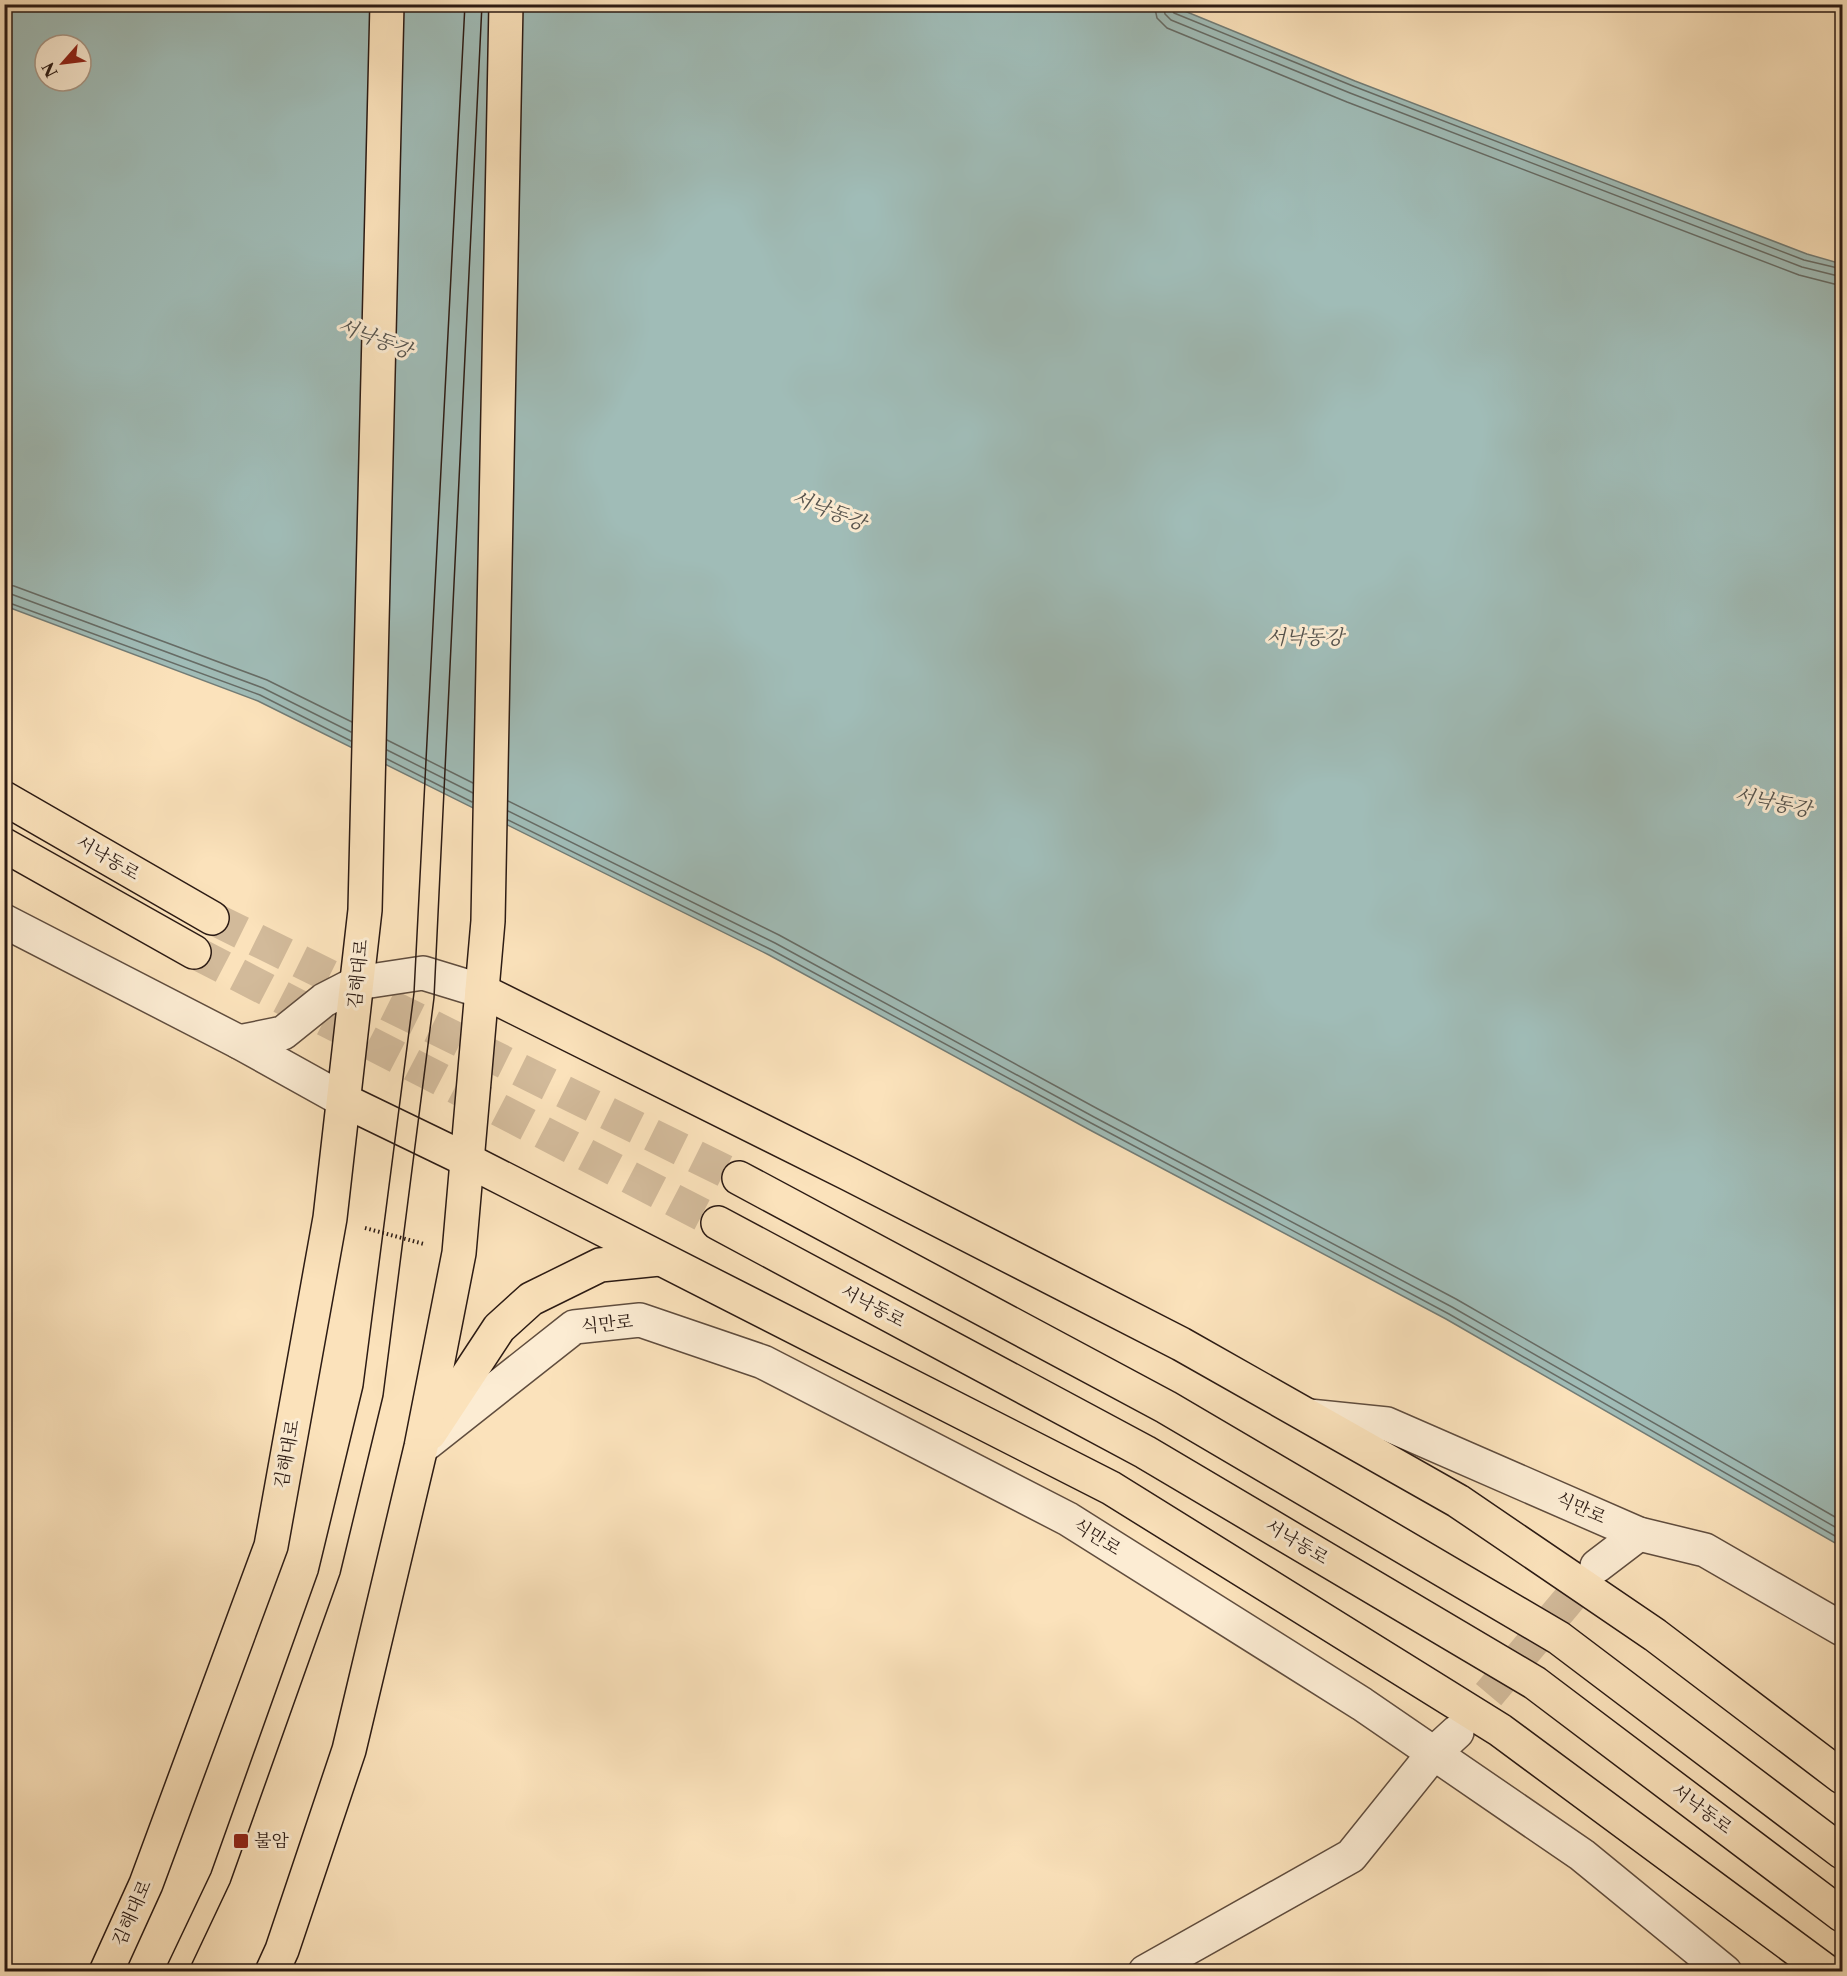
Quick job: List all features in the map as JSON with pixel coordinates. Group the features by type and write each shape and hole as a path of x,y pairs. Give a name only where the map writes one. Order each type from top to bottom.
{"main road":[{"name":"김해대로","path":"106,1971 146,1884 271,1546 330,1218 365,910 387,4"},
{"path":"272,1971 282,1950 349,1750 421,1447 459,1253 488,921 506,4"},
{"name":"서낙동로","path":"4,798 212,918"},
{"path":"4,845 194,952"},
{"path":"482,991 849,1174 1181,1344 1458,1501 1655,1635 1842,1777"},
{"path":"345,1101 467,1160 1111,1488 1500,1730 1827,1971"},
{"path":"739,1178 1166,1407 1559,1638 1842,1851"},
{"name":"서낙동로","path":"718,1223 1145,1452 1535,1683 1842,1915"},
{"path":"421,1447 499,1328 531,1299 600,1265 659,1259"}],"street":[{"path":"4,921 239,1042 345,1101"},
{"path":"239,1042 283,1033 324,1000 357,983 423,973 482,991"},
{"name":"식만로","path":"421,1447 574,1327 640,1320 763,1362 1068,1519 1362,1704 1582,1855 1725,1971"},
{"name":"식만로","path":"1309,1416 1387,1424 1639,1534 1705,1550 1842,1629"},
{"path":"1597,1566 1639,1534"},
{"path":"1145,1971 1351,1856 1433,1754 1457,1732"}],"path":[{"path":"330,1218 459,1253"}],"water":[{"name":"서낙동강","path":"4,5 1170,5 1355,81 1807,254 1842,264 1842,1547 1446,1319 1088,1129 769,955 258,701 5,606"}],"tunnel":[{"path":"212,918 739,1178"},
{"path":"194,952 718,1223"},
{"path":"1457,1732 1597,1566"}],"tram line":[{"path":"164,1972 211,1873 318,1573 363,1387 414,993 465,4"},
{"path":"188,1972 230,1883 340,1574 383,1396 434,998 482,4"}],"place":[{"name":"불암","path":"241,1841"}]}
